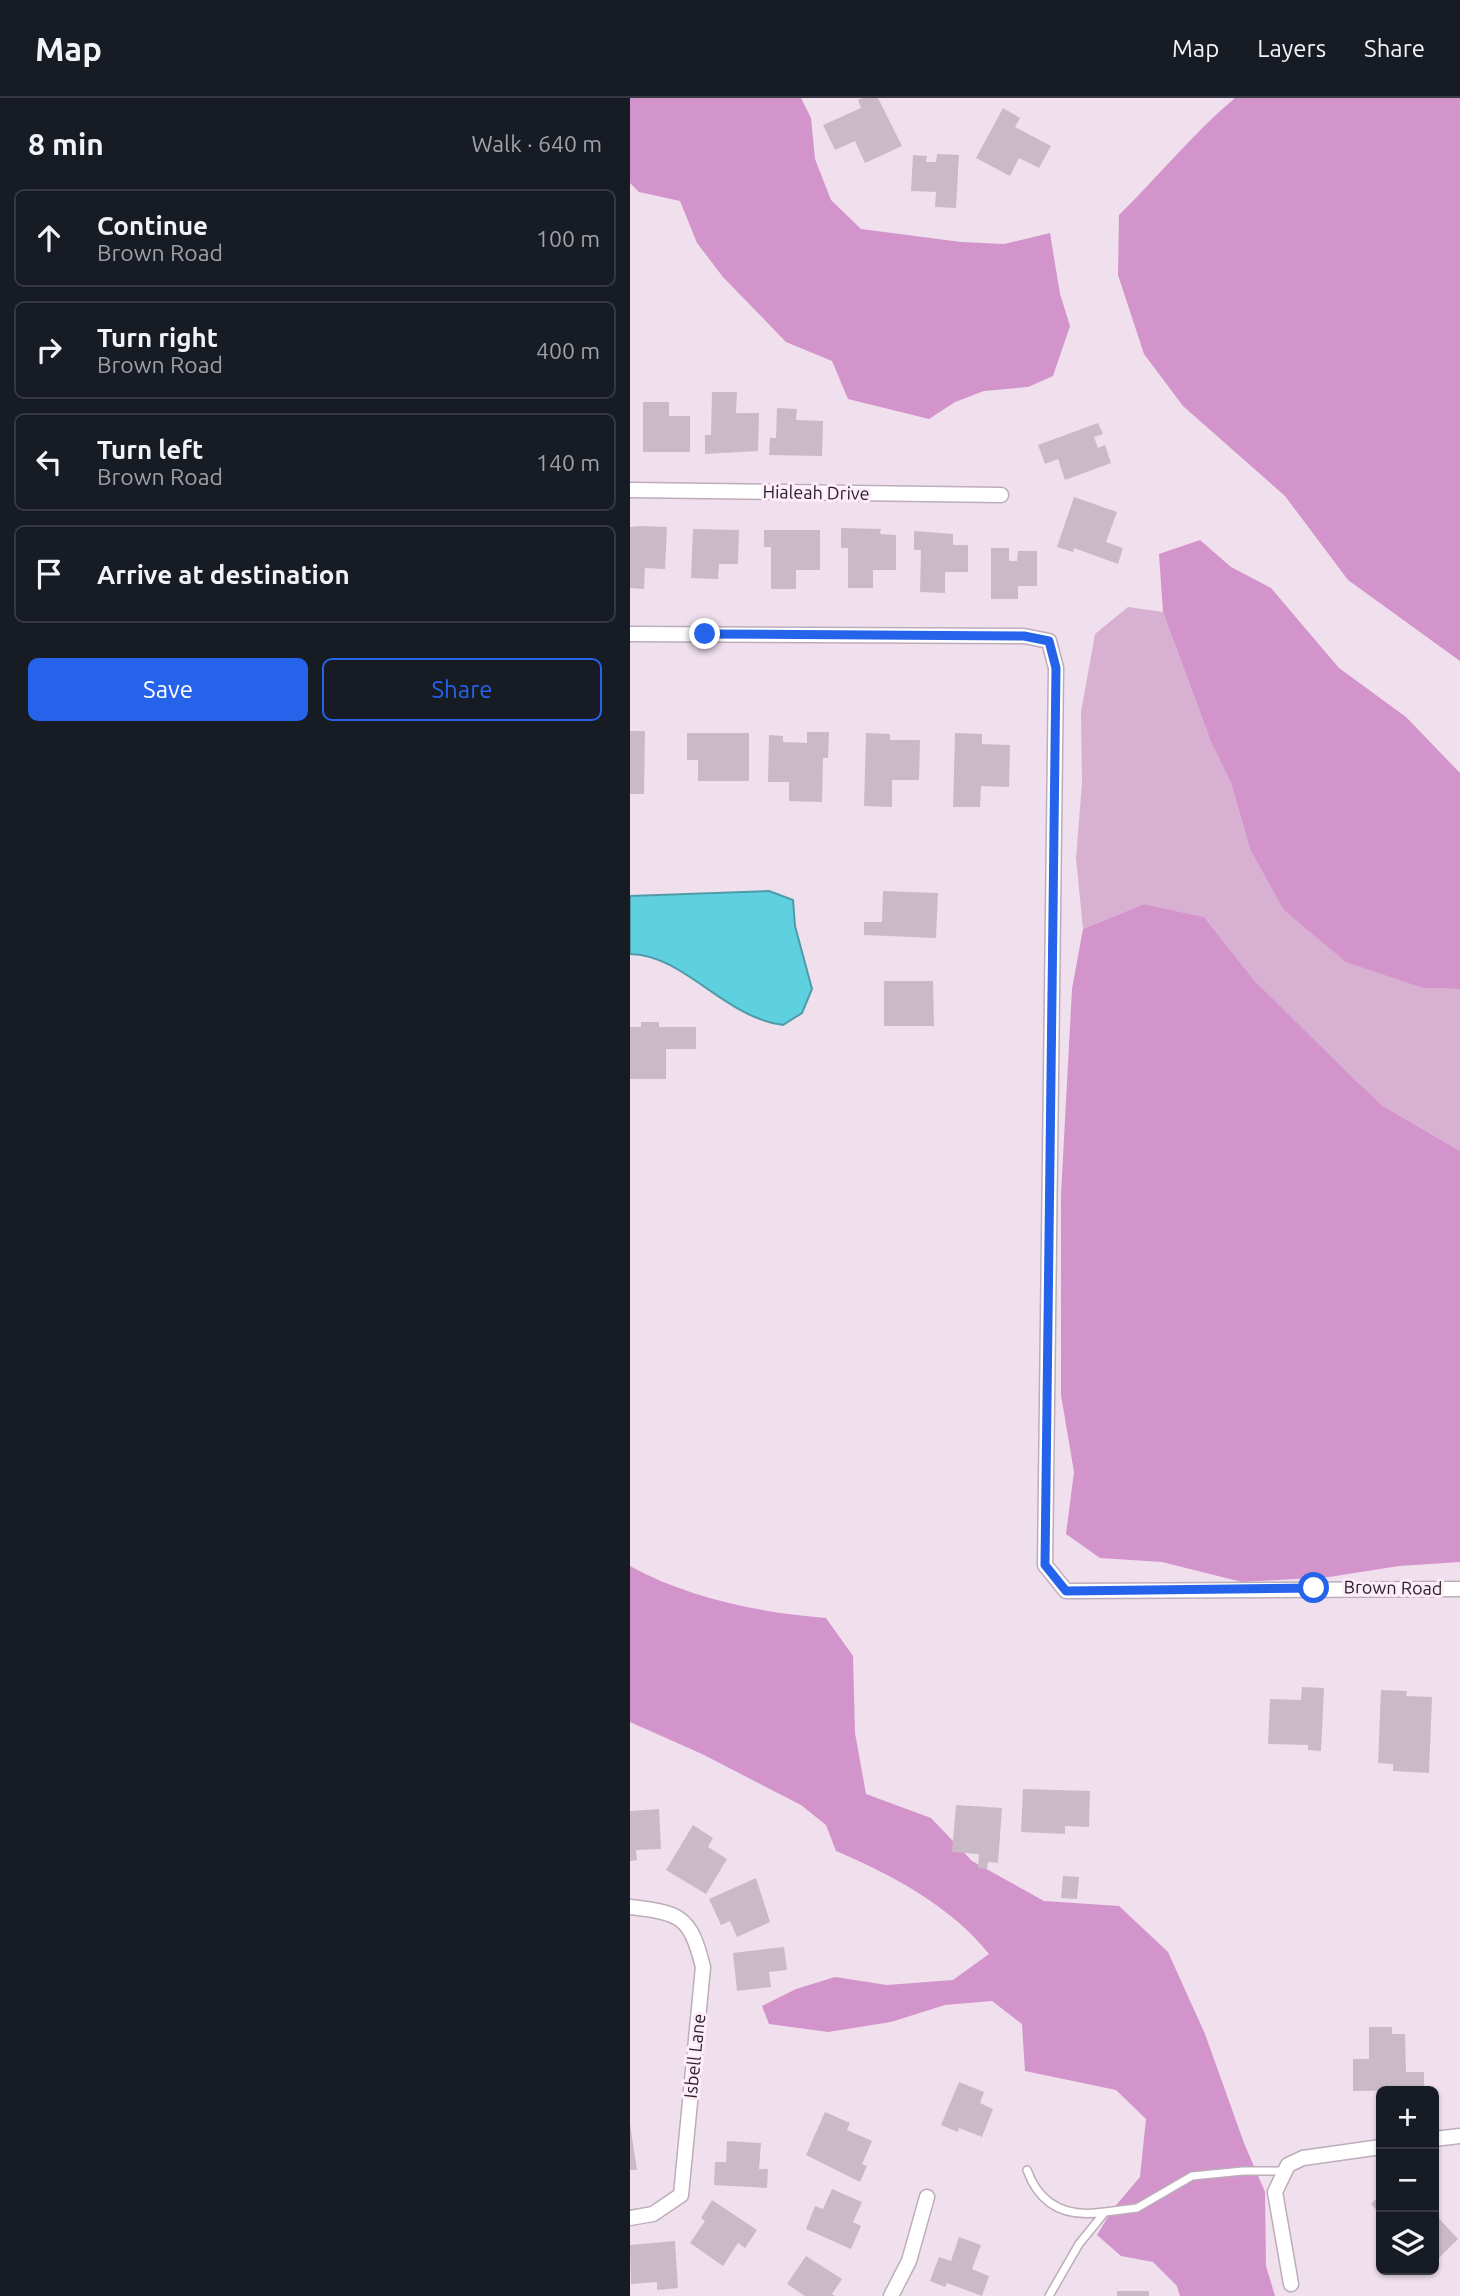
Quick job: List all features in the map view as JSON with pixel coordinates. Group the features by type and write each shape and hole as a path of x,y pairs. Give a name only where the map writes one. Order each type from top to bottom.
{"street":[{"name":"Hialeah Drive","path":"630,490 1001,495"},
{"name":"Brown Road","path":"630,634 1024,636 1049,641 1056,668 1045,1565 1066,1591 1460,1589"},
{"name":"Isbell Lane","path":"630,1907 672,1912 696,1937 704,1967 681,2195 653,2214 630,2218"},
{"path":"1439,2138 1460,2136"},
{"path":"1291,2284 1275,2192 1288,2165 1303,2158 1376,2148"},
{"path":"891,2296 909,2261 928,2197"}],"lane":[{"path":"1027,2170 1034,2190 1051,2204 1087,2215 1137,2208 1164,2189 1192,2176 1243,2171 1285,2171"},
{"path":"1049,2296 1079,2244 1105,2212"}],"shaded area":[{"path":"630,98 801,98 811,118 815,159 831,200 861,229 961,242 1004,244 1050,233 1060,294 1070,326 1053,376 1028,387 984,391 955,402 929,419 848,399 832,361 786,342 723,277 697,243 680,201 639,192 630,183"},
{"path":"1235,98 1460,98 1460,661 1348,580 1285,496 1183,406 1144,354 1118,275 1119,215"},
{"path":"1200,540 1231,567 1271,588 1339,668 1406,717 1460,773 1460,989 1423,988 1346,962 1284,910 1250,849 1231,783 1211,742 1163,612 1159,554"},
{"path":"1128,607 1163,612 1211,742 1231,783 1250,849 1423,988 1460,989 1460,1151 1383,1106 1254,980 1204,917 1144,904 1083,929 1076,858 1082,783 1081,712 1095,634"},
{"path":"1144,904 1204,917 1254,980 1383,1106 1460,1151 1460,1562 1399,1566 1329,1577 1242,1582 1162,1562 1100,1558 1066,1534 1074,1472 1061,1395 1061,1195 1072,989 1083,929"},
{"path":"630,1566 676,1587 725,1602 826,1618 853,1656 855,1733 866,1794 931,1818 972,1861 1044,1901 1119,1906 1168,1952 1205,2034 1244,2143 1265,2192 1266,2266 1275,2296 1180,2296 1177,2286 1153,2262 1121,2256 1097,2235 1112,2210 1140,2177 1146,2119 1116,2090 1025,2071 1022,2024 992,2001 945,2005 891,2022 828,2032 769,2024 762,2006 796,1989 835,1977 887,1985 953,1980 989,1954 957,1921 939,1907 899,1881 836,1851 826,1825 801,1805 702,1754 630,1722"}],"water":[{"path":"769,891 793,900 795,926 812,989 802,1013 783,1025 761,1020 742,1011 669,964 630,954 630,896"}],"building":[{"path":"878,98 902,146 865,163 855,141 835,150 823,125 861,108 858,100"},
{"path":"1003,108 1020,118 1015,127 1051,146 1039,168 1019,158 1010,176 976,158"},
{"path":"937,154 959,155 956,208 935,207 936,192 911,191 913,155 927,156 926,162 936,162"},
{"path":"712,392 737,392 736,413 759,413 758,451 705,454 705,435 711,435"},
{"path":"643,402 669,402 669,416 690,416 690,452 643,452"},
{"path":"777,408 797,409 796,420 823,421 822,456 769,455 770,438 776,438"},
{"path":"1098,423 1103,434 1094,437 1098,448 1105,445 1111,463 1065,480 1058,459 1045,464 1038,445"},
{"path":"1074,497 1117,512 1106,542 1123,548 1118,564 1074,548 1073,552 1057,547"},
{"path":"630,527 667,527 665,569 645,568 644,589 630,588"},
{"path":"841,528 881,529 880,534 896,535 896,570 873,570 873,588 848,588 848,548 841,548"},
{"path":"693,529 739,530 738,564 719,564 718,579 691,578"},
{"path":"764,530 820,530 820,570 796,570 796,589 771,589 771,547 764,547"},
{"path":"914,531 953,534 953,545 968,545 968,572 945,572 945,593 920,592 921,550 914,550"},
{"path":"991,548 1009,548 1009,561 1017,561 1018,551 1037,551 1037,586 1018,586 1018,599 991,599"},
{"path":"630,731 645,731 644,794 630,794"},
{"path":"807,732 829,732 828,758 823,758 822,802 789,801 789,782 768,782 769,735 783,736 783,742 807,743"},
{"path":"687,733 749,733 749,781 698,781 698,760 687,760"},
{"path":"866,733 890,734 890,740 920,740 919,780 892,780 892,807 864,806"},
{"path":"955,733 982,734 982,744 1010,745 1009,787 981,786 980,807 953,807"},
{"path":"883,891 938,893 936,938 864,935 864,922 882,922"},
{"path":"884,981 933,981 934,1026 884,1026"},
{"path":"641,1022 659,1022 659,1027 696,1027 696,1049 666,1049 666,1079 630,1079 630,1027 641,1027"},
{"path":"1302,1687 1324,1688 1321,1751 1308,1750 1308,1745 1268,1744 1270,1699 1301,1700"},
{"path":"1381,1690 1407,1691 1406,1696 1432,1697 1429,1773 1393,1771 1393,1764 1378,1763"},
{"path":"1023,1789 1090,1791 1089,1827 1065,1826 1065,1834 1021,1832"},
{"path":"956,1805 1002,1808 998,1863 988,1862 987,1869 978,1868 979,1854 952,1852"},
{"path":"659,1809 661,1849 636,1850 637,1860 630,1861 630,1811"},
{"path":"693,1825 713,1838 708,1847 727,1859 706,1894 666,1870"},
{"path":"1063,1876 1079,1877 1077,1899 1061,1898"},
{"path":"756,1878 770,1922 737,1937 730,1921 721,1925 709,1899"},
{"path":"784,1947 787,1970 769,1972 771,1987 737,1991 733,1953"},
{"path":"1369,2027 1392,2027 1392,2034 1405,2034 1406,2072 1424,2072 1424,2086 1376,2086 1376,2091 1353,2091 1353,2059 1369,2059"},
{"path":"959,2082 984,2092 980,2103 993,2109 982,2137 959,2128 958,2132 941,2125"},
{"path":"825,2112 850,2123 847,2130 872,2141 862,2164 867,2166 860,2182 806,2155"},
{"path":"630,2124 637,2170 630,2170"},
{"path":"727,2141 761,2143 759,2169 768,2169 767,2188 714,2185 715,2162 726,2162"},
{"path":"832,2189 862,2202 853,2222 861,2226 851,2249 806,2229 815,2206 823,2209"},
{"path":"712,2200 757,2230 745,2248 738,2243 723,2266 690,2243 705,2221 701,2218"},
{"path":"1439,2218 1458,2239 1439,2258"},
{"path":"959,2237 981,2245 972,2269 989,2276 982,2296 947,2283 945,2287 930,2281 939,2257 951,2261"},
{"path":"675,2241 678,2288 657,2290 657,2282 631,2284 630,2245"},
{"path":"806,2256 842,2279 832,2294 835,2296 805,2296 787,2284"},
{"path":"1117,2291 1149,2291 1149,2296 1117,2296"}],"route":[{"path":"705,634 1024,636 1049,641 1056,668 1045,1565 1066,1591 1314,1588"}]}
